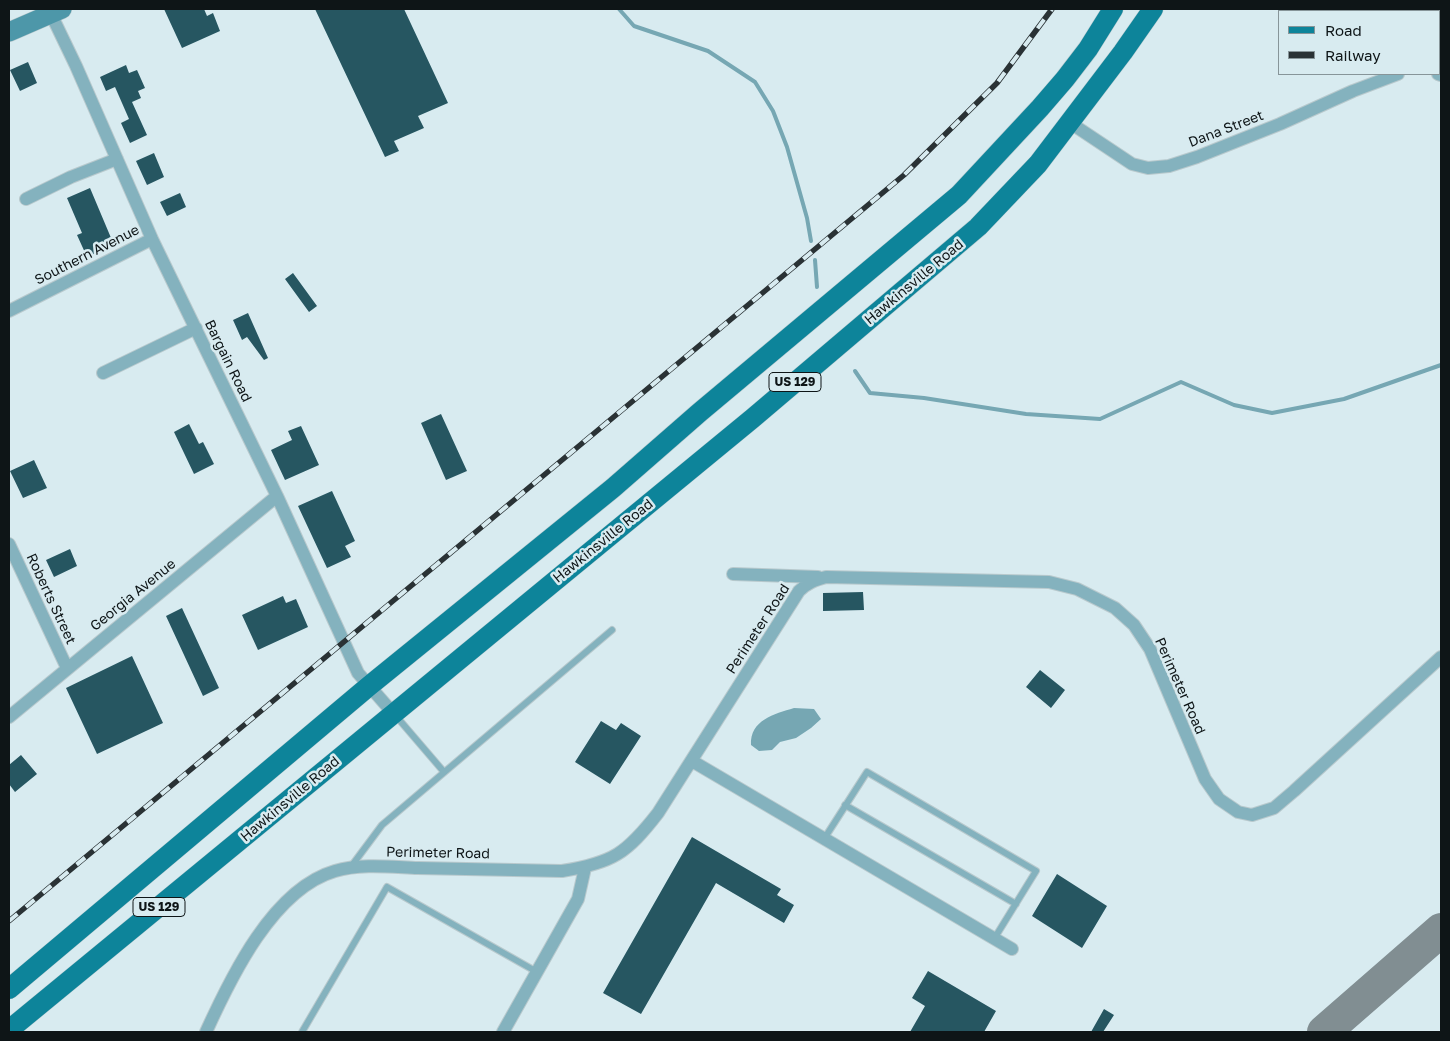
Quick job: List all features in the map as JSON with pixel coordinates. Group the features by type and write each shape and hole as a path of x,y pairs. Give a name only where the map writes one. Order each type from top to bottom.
{"main road":[{"name":"US 129","path":"9,989 369,686 613,488 700,412 959,195 1065,79 1113,9"},
{"name":"Hawkinsville Road","path":"9,1030 753,418 978,227 1038,164 1123,52 1153,9"},
{"path":"9,32 56,11"}],"street":[{"name":"Bargain Road","path":"56,11 152,239 277,496 358,673 393,713"},
{"name":"Dana Street","path":"1069,122 1132,164 1148,168 1169,166 1271,128 1352,91 1395,75"},
{"path":"26,199 71,177 117,159"},
{"name":"Southern Avenue","path":"9,311 152,239"},
{"path":"103,373 196,328"},
{"name":"Georgia Avenue","path":"9,717 277,496"},
{"name":"Roberts Street","path":"9,544 67,668"},
{"path":"733,574 826,577"},
{"name":"Perimeter Road","path":"206,1032 224,992 258,936 278,910 313,881 335,871 397,867 562,871 585,868 607,860 630,846 658,813 799,591 806,584 826,577 1049,582 1077,589 1115,608 1134,625 1150,649 1205,779 1219,799 1238,812 1252,815 1274,808 1441,657"},
{"path":"692,761 1012,949"},
{"path":"503,1032 538,973 578,899 585,868"}],"lane":[{"path":"349,869 382,825 612,630"},
{"path":"393,713 444,772"},
{"path":"824,839 866,772 1036,871 994,939"},
{"path":"846,805 1016,904"},
{"path":"302,1032 387,887 538,973"}],"water":[{"path":"794,708 814,709 821,719 796,738 780,742 772,750 759,751 751,745 754,730 759,724 771,716"}],"building":[{"path":"164,9 204,9 207,16 213,13 220,31 182,48"},
{"path":"315,9 404,9 448,103 418,116 424,128 394,141 399,151 385,157"},
{"path":"28,62 37,83 20,91 10,70"},
{"path":"126,65 129,73 137,70 145,88 138,91 141,98 132,102 147,135 130,143 121,123 129,119 115,87 106,91 100,77"},
{"path":"154,153 164,177 147,185 136,161"},
{"path":"90,188 114,245 87,257 77,235 82,233 67,198"},
{"path":"180,193 186,207 167,216 160,202"},
{"path":"293,273 317,306 309,312 285,279"},
{"path":"248,313 268,358 264,360 247,337 242,340 233,320"},
{"path":"441,414 467,471 446,480 421,423"},
{"path":"189,424 199,444 203,442 214,464 194,474 174,432"},
{"path":"301,426 319,465 285,480 271,450 292,440 288,431"},
{"path":"34,460 47,488 23,498 10,471"},
{"path":"332,491 355,541 345,546 351,557 327,568 298,506"},
{"path":"70,549 77,566 54,577 46,560"},
{"path":"863,592 864,610 823,611 823,593"},
{"path":"283,596 286,603 296,599 308,627 258,650 242,615"},
{"path":"182,608 219,688 203,696 166,616"},
{"path":"132,656 163,723 97,754 66,688"},
{"path":"1040,670 1065,690 1051,708 1026,687"},
{"path":"601,721 616,730 621,723 641,736 610,784 575,762"},
{"path":"21,755 37,774 15,792 9,784 9,765"},
{"path":"692,837 781,889 777,895 794,905 784,923 716,883 641,1014 603,993"},
{"path":"1057,874 1107,906 1082,948 1032,916"},
{"path":"928,971 996,1011 984,1032 910,1032 925,1006 912,998"},
{"path":"1104,1009 1114,1015 1103,1032 1091,1032"}],"waterway":[{"path":"619,9 634,26 708,51 755,82 773,111 787,147 807,218 811,241"},
{"path":"815,260 817,287"},
{"path":"855,371 870,393 924,398 1026,414 1100,419 1181,382 1234,405 1272,413 1344,399 1441,365"}],"taxiway":[{"path":"1324,1032 1441,930"}],"railway":[{"path":"9,921 904,175 997,83 1052,9"}]}
